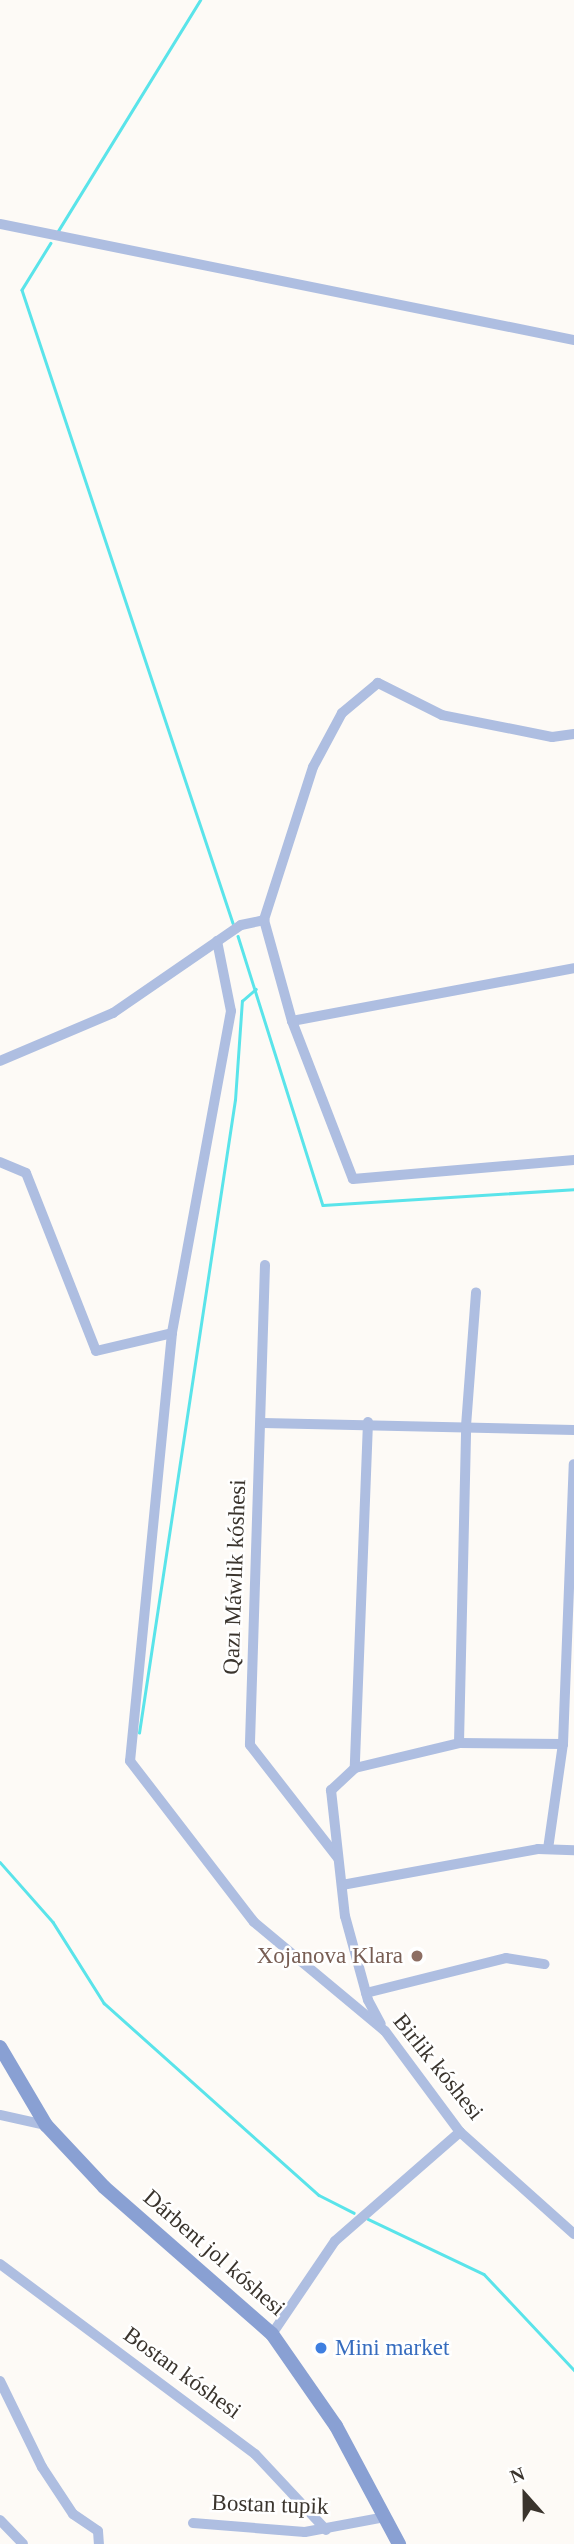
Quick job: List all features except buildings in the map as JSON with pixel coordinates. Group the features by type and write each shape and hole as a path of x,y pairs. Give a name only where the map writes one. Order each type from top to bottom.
{"main road":[{"name":"Dárbent jol kóshesi","path":"0,2047 46,2125 104,2187 272,2333 311,2385 399,2544"}],"street":[{"path":"0,224 574,340"},
{"path":"574,734 552,737 442,715 378,683 342,713 313,767 264,920 292,1021 354,1179 574,1160"},
{"path":"0,1061 113,1013 241,925 264,920"},
{"path":"0,1162 26,1173 96,1351 172,1333 231,1011 217,941"},
{"path":"292,1021 574,968"},
{"name":"Qazı Máwlik kóshesi","path":"265,1265 250,1745 340,1860"},
{"path":"459,1743 466,1426 476,1292"},
{"name":"Birlik kóshesi","path":"172,1333 132,1693 133,1769 254,1922 385,2031 460,2132 574,2234"},
{"path":"262,1423 368,1422 574,1430"},
{"path":"355,1768 368,1422"},
{"path":"548,1849 563,1744 574,1464"},
{"path":"385,2031 366,1993 342,1885 331,1790 355,1768 459,1743 563,1744"},
{"path":"342,1885 548,1849 574,1850"},
{"path":"366,1993 506,1958 545,1964"},
{"path":"0,2115 46,2125"},
{"path":"272,2333 335,2241 460,2132"},
{"name":"Bostan kóshesi","path":"0,2264 247,2447 326,2530"},
{"path":"0,2381 42,2467 73,2514 98,2531 99,2544"},
{"name":"Bostan tupik","path":"193,2523 326,2530 385,2517"},
{"path":"0,2520 23,2544"}],"waterway":[{"path":"58,231 200,0"},
{"path":"51,243 22,290 233,923"},
{"path":"238,936 323,1205 574,1189"},
{"path":"139,1733 235,1100 242,1001 256,989"},
{"path":"0,1862 53,1922 104,2003 319,2195 354,2213"},
{"path":"368,2219 484,2274 574,2370"}],"place":[{"name":"Xojanova Klara","path":"417,1956"},
{"name":"Mini market","path":"321,2348"}]}
